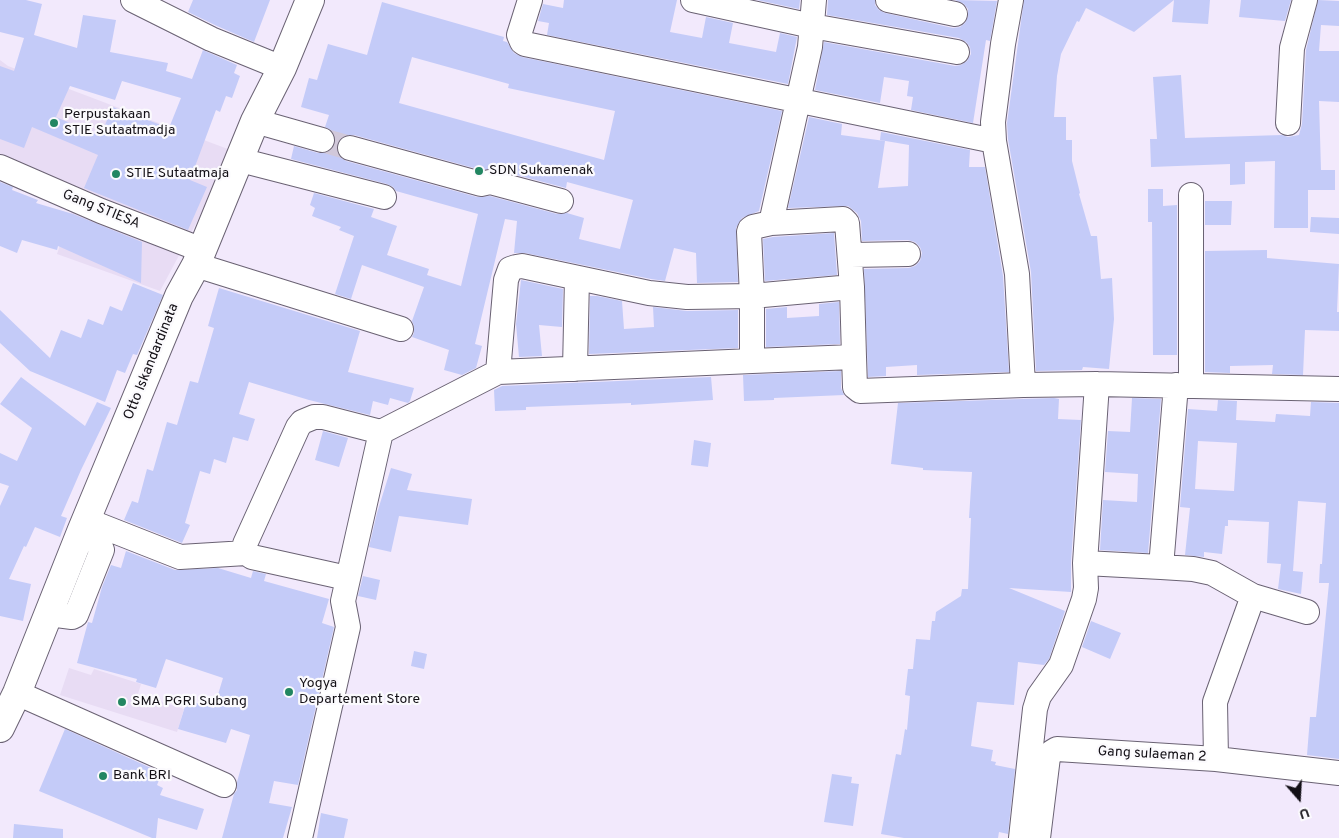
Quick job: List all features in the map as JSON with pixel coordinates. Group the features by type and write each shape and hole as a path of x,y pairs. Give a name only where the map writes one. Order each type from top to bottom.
{"main road":[{"name":"Otto Iskandardinata","path":"0,728 17,693 179,296 199,258 255,122 282,68 310,0"}],"street":[{"path":"133,0 211,39 282,68"},
{"path":"530,0 519,35 525,44 994,141"},
{"path":"693,0 812,26 957,52"},
{"path":"771,223 810,47 814,0"},
{"path":"888,0 954,14"},
{"path":"1012,0 1002,44 993,122 994,141 1017,274 1023,385"},
{"path":"1288,123 1292,48 1305,0"},
{"path":"255,122 322,140"},
{"path":"350,148 481,184 490,182 561,201"},
{"path":"240,160 384,197"},
{"name":"Gang STIESA","path":"0,167 102,211 199,258 401,329"},
{"path":"1161,567 1183,386 1191,195"},
{"path":"752,362 752,296 749,232 753,227 771,223 846,220 851,255 855,387 860,391 1097,384 1339,389"},
{"path":"851,255 908,254"},
{"path":"498,372 506,280 510,269 516,266 666,296 752,296 852,287"},
{"path":"575,369 578,278"},
{"path":"347,578 252,557 246,552 245,544 298,427 302,422 314,417 323,417 381,432 498,372 854,357"},
{"path":"1022,838 1035,710 1039,696 1061,665 1081,609 1086,588 1085,563 1097,384"},
{"path":"300,838 348,627 343,601 381,432"},
{"path":"84,526 180,557 246,552"},
{"path":"1085,563 1193,569 1212,572 1253,596 1307,612"},
{"path":"1216,759 1215,702 1253,596"},
{"path":"17,693 224,785"},
{"name":"Gang sulaeman 2","path":"1038,838 1048,757 1057,749 1216,759 1339,772"}],"shaded area":[{"name":"STIE Sutaatmaja","path":"0,60 8,66 233,151 160,291 57,254 73,206 0,168"},
{"name":"SMA PGRI Subang","path":"69,668 91,675 94,669 141,684 138,694 184,709 177,732 60,695"}],"building":[{"path":"0,0 26,0 42,4 34,35 77,48 83,15 116,20 110,52 168,63 166,71 192,79 203,50 237,65 234,73 240,76 232,98 226,96 220,112 216,110 190,180 207,187 188,230 84,188 98,155 32,127 24,148 0,139 0,66 14,71 24,38 0,32","holes":["122,81 181,98 169,128 113,107 100,136 56,117 70,86 115,100"]},
{"path":"193,0 270,0 254,42 188,12"},
{"path":"564,0 677,0 670,32 702,38 706,17 733,23 729,43 776,52 780,33 797,37 788,84 547,35 549,23 538,21 543,4 563,8"},
{"path":"757,0 800,0 799,9"},
{"path":"828,0 875,0 875,5 885,13 953,28 960,27 965,23 968,16 968,9 964,4 955,0 997,1 990,41 986,40 973,123 911,110 913,97 907,96 909,81 884,77 880,103 815,90 824,42 955,66 967,61 971,54 970,47 959,38 827,15"},
{"path":"1024,0 1174,0 1134,32 1086,8 1079,22 1077,21 1061,54 1057,76 1054,117 1066,117 1066,140 1072,140 1072,161 1079,194 1091,236 1097,236 1101,279 1112,278 1114,319 1109,369 1083,367 1082,370 1036,371 1031,272 1008,139 1007,123"},
{"path":"1174,0 1210,0 1208,24 1172,22"},
{"path":"1241,0 1291,0 1285,21 1239,17"},
{"path":"1318,0 1339,1 1339,26 1321,25 1319,51 1339,51 1339,102 1319,101 1321,170 1335,170 1335,190 1308,190 1308,228 1274,228 1275,161 1245,162 1245,184 1230,185 1230,164 1151,167 1150,139 1157,139 1153,77 1181,75 1185,138 1282,135 1288,137 1299,135 1302,124 1306,50"},
{"path":"382,2 504,37 503,41 507,42 514,53 522,57 782,111 759,211 742,218 736,228 738,282 697,283 696,253 674,248 665,281 525,253 514,253 517,221 505,219 475,344 482,346 476,368 462,375 444,370 449,350 412,337 414,326 412,321 424,287 362,265 351,299 335,294 354,236 339,230 341,227 312,216 315,208 310,205 314,193 374,209 371,217 397,226 387,255 429,269 427,275 461,286 478,214 396,191 387,184 291,159 294,146 318,153 325,153 331,150 335,144 335,136 331,130 325,127 329,115 301,107 309,78 317,80 328,44 367,55","holes":["412,57 509,84 508,88 615,111 604,160 399,103","346,135 354,135 481,170 494,169 566,188 567,182 633,200 620,249 579,239 584,218 567,213 557,214 490,196 477,197 346,161 340,157 337,151 340,139"]},
{"path":"809,117 842,124 841,135 885,141 878,188 908,186 909,145 880,140 881,132 970,150 969,167 985,167 1003,276 1009,372 917,375 917,365 886,367 886,376 868,377 864,269 909,268 915,266 920,261 922,253 920,247 915,242 908,240 862,241 861,221 857,213 848,206 788,208"},
{"path":"0,182 13,187 12,190 38,200 36,203 73,214 142,242 141,283 58,246 57,250 22,240 17,253 0,246"},
{"path":"1148,189 1163,189 1163,206 1177,205 1177,355 1153,355 1152,222 1148,222"},
{"path":"1205,201 1232,201 1231,225 1205,225"},
{"path":"1311,217 1339,218 1339,234 1310,232"},
{"path":"834,233 837,275 765,281 763,239"},
{"path":"1267,250 1267,258 1339,264 1337,312 1339,312 1339,331 1305,330 1303,375 1272,374 1273,365 1230,366 1230,373 1205,372 1205,251"},
{"path":"521,280 563,289 562,327 539,325 542,356 519,357 516,324"},
{"path":"133,283 163,295 137,355 133,354 125,373 117,370 105,402 30,371 0,343 0,310 50,358 61,330 81,338 88,319 103,325 110,306 122,311"},
{"path":"219,288 360,331 348,372 414,388 408,403 390,398 388,405 373,401 370,415 309,400 249,382 239,414 255,419 248,441 233,437 226,463 214,459 210,474 200,471 185,523 190,525 182,543 124,520 132,501 138,503 147,469 153,471 167,422 177,425 190,381 198,383 214,328 208,326"},
{"path":"590,296 622,301 624,329 654,327 653,307 687,311 738,310 738,348 589,354"},
{"path":"839,302 840,344 766,347 766,309 787,307 787,318 819,316 819,304"},
{"path":"841,371 841,388 844,395 744,401 743,375"},
{"path":"21,377 85,426 97,402 111,408 61,516 67,518 60,537 35,527 9,579 31,584 23,621 0,616 0,506 9,486 0,483 0,453 17,461 32,428 0,404"},
{"path":"711,377 713,400 631,405 631,403 526,407 526,410 495,411 494,390 502,386"},
{"path":"1132,398 1161,399 1148,553 1100,550 1103,500 1137,502 1138,474 1105,472 1108,431 1130,432"},
{"path":"1059,399 1058,419 1081,420 1071,562 1071,592 1009,588 1065,611 1049,659 1044,665 1018,662 1014,705 977,702 971,746 993,750 991,761 996,762 995,765 1015,769 1008,834 999,832 998,838 904,838 881,834 896,754 901,755 905,729 907,730 910,696 905,695 908,669 913,669 916,639 930,640 932,621 935,621 936,612 961,596 962,589 968,589 971,518 969,518 972,472 923,470 923,468 891,464 898,403"},
{"path":"1218,400 1237,401 1236,420 1275,422 1276,414 1310,416 1311,402 1339,403 1339,759 1307,755 1310,717 1316,717 1329,583 1319,583 1326,503 1298,501 1293,571 1303,572 1301,594 1278,589 1281,564 1267,563 1269,522 1228,520 1228,526 1225,526 1222,554 1204,552 1204,557 1185,555 1190,508 1180,507 1188,409 1217,411","holes":["1198,441 1237,443 1234,491 1195,489"]},
{"path":"323,431 348,438 339,467 315,460"},
{"path":"694,440 711,443 708,467 691,465"},
{"path":"391,468 412,474 407,490 472,499 468,525 399,516 391,552 369,547"},
{"name":"Yogya Departement Store","path":"126,551 175,570 218,568 251,578 253,571 266,574 264,581 329,599 322,623 334,627 298,785 274,781 269,803 292,807 283,838 222,838 234,794 237,790 237,782 250,735 231,729 226,743 178,729 187,700 214,708 223,678 166,659 156,688 136,682 137,679 77,663 88,622 92,623 102,587 111,565 121,568"},
{"path":"363,576 380,580 376,600 358,596"},
{"path":"1091,621 1121,633 1110,659 1082,647"},
{"path":"414,651 427,654 424,669 411,666"},
{"name":"Bank BRI","path":"65,729 162,773 157,785 163,788 160,795 204,809 197,830 158,818 156,838 152,838 39,791"},
{"path":"832,774 852,777 851,783 859,784 853,826 824,822"},
{"path":"321,813 348,819 344,838 317,838"},
{"path":"14,824 63,829 63,838 13,838"}],"tunnel":[{"path":"322,140 350,148"}],"place":[{"name":"Perpustakaan STIE Sutaatmadja","path":"54,123"},
{"name":"SDN Sukamenak","path":"479,171"},
{"name":"STIE Sutaatmaja","path":"116,174"},
{"name":"Yogya Departement Store","path":"289,692"},
{"name":"SMA PGRI Subang","path":"122,702"},
{"name":"Bank BRI","path":"103,776"}]}
